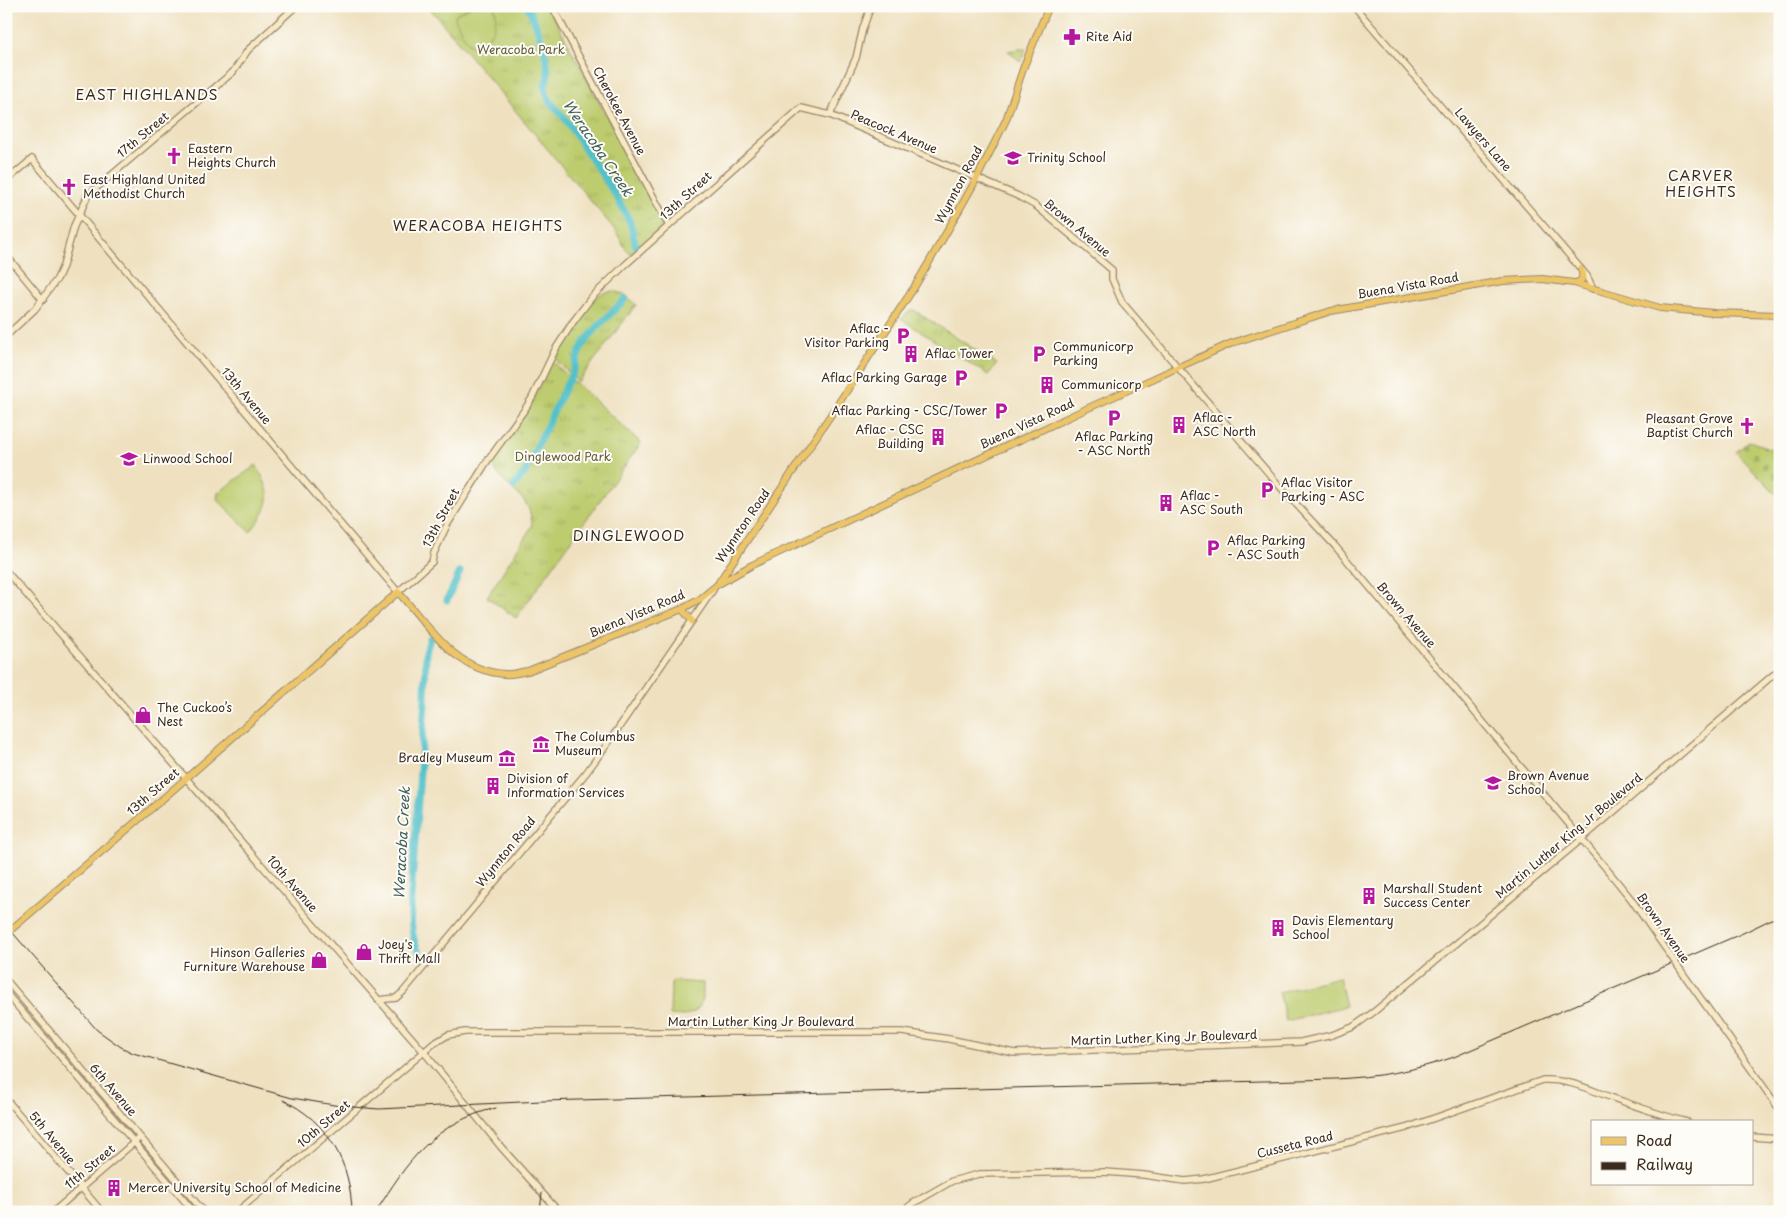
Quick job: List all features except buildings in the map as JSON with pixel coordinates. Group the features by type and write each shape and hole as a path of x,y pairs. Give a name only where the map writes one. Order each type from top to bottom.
{"main road":[{"name":"Wynnton Road","path":"717,585 915,286 977,178 1006,120 1024,66 1049,6"},
{"path":"1576,283 1582,280 1581,269"},
{"name":"Buena Vista Road","path":"398,592 456,657 480,669 507,674 528,671 682,610 700,599 717,585 752,565 1086,408 1232,342 1331,311 1503,280 1542,279 1576,283 1660,308 1714,313 1780,314"},
{"name":"13th Street","path":"6,934 186,779 398,592"},
{"path":"682,610 692,621"}],"street":[{"name":"17th Street","path":"79,214 88,196 233,72 248,50 296,6"},
{"name":"Cherokee Avenue","path":"552,6 669,226"},
{"path":"830,115 856,58 863,28 871,6"},
{"name":"Lawyers Lane","path":"1354,6 1587,276 1593,289"},
{"name":"13th Street","path":"398,592 432,562 434,553 447,526 486,463 532,398 555,350 581,310 600,289 801,108"},
{"name":"Peacock Avenue","path":"801,108 830,115 977,178"},
{"name":"13th Avenue","path":"6,181 32,159 398,592"},
{"name":"Brown Avenue","path":"977,178 1036,206 1112,270 1112,279 1122,302 1284,490 1335,546 1582,839 1630,899 1780,1110"},
{"path":"6,336 43,300 63,266 79,214"},
{"path":"6,256 43,300"},
{"name":"10th Avenue","path":"6,571 424,1052 501,1147 559,1212"},
{"name":"Wynnton Road","path":"378,1000 396,998 403,992 460,926 609,742 717,585"},
{"name":"Martin Luther King Jr Boulevard","path":"424,1052 448,1035 465,1032 902,1032 949,1039 1014,1053 1301,1042 1332,1036 1353,1027 1375,1011 1582,839 1780,669"},
{"name":"6th Avenue","path":"6,980 204,1212"},
{"name":"6th Avenue","path":"6,993 194,1212"},
{"name":"10th Street","path":"237,1212 424,1052"},
{"name":"Cusseta Road","path":"902,1212 912,1204 952,1181 979,1174 1105,1172 1185,1181 1204,1179 1406,1128 1543,1080 1570,1082 1681,1120"},
{"name":"5th Avenue","path":"6,1099 102,1212"},
{"path":"1754,1137 1780,1139"},
{"name":"11th Street","path":"53,1212 140,1138"}],"green space":[{"name":"Weracoba Park","path":"428,6 548,6 662,220 661,228 635,253 627,251 615,230"},
{"path":"472,6 494,6 496,20 489,37 474,50 463,35 455,18 456,14"},
{"path":"1026,49 1021,62 1008,51"},
{"path":"613,291 626,295 636,305 578,382 556,360 574,326 591,302 605,292"},
{"path":"912,309 997,364 988,375 901,319"},
{"name":"Dinglewood Park","path":"552,361 641,443 516,618 487,597 532,526 531,517 526,504 500,476 490,462 525,414"},
{"path":"1749,441 1780,452 1780,498 1736,452"},
{"path":"256,465 266,485 268,500 263,514 250,532 217,499 218,493"},
{"path":"1339,977 1346,1006 1286,1021 1279,992"},
{"path":"673,981 703,983 703,999 696,1011 684,1016 670,1015 671,984"}],"waterway":[{"name":"Weracoba Creek","path":"527,6 544,49 548,74 545,86 547,95 615,194 630,222 636,246"},
{"name":"Weracoba Creek","path":"514,486 525,472 573,374 578,356 586,340 625,299"},
{"name":"Weracoba Creek","path":"447,600 460,572"},
{"name":"Weracoba Creek","path":"423,959 413,937 411,898 425,702 426,652 430,638"}],"railway":[{"path":"6,925 97,1030 133,1053 292,1098 340,1106 379,1109 542,1101 1335,1079 1380,1075 1410,1070 1454,1057 1743,933 1780,915"},
{"path":"283,1100 313,1119 334,1146 342,1161 347,1177 351,1194 352,1212"},
{"path":"376,1212 399,1176 425,1146 456,1123 475,1114 496,1108"},
{"path":"540,1212 542,1193"}],"place":[{"name":"Rite Aid","path":"1072,37"},
{"name":"Eastern Heights Church","path":"174,156"},
{"name":"Trinity School","path":"1013,158"},
{"name":"East Highland United Methodist Church","path":"69,187"},
{"name":"Aflac - Visitor Parking","path":"903,336"},
{"name":"Aflac Tower","path":"911,354"},
{"name":"Communicorp Parking","path":"1039,354"},
{"name":"Aflac Parking Garage","path":"961,378"},
{"name":"Communicorp","path":"1047,385"},
{"name":"Aflac Parking - CSC/Tower","path":"1001,411"},
{"name":"Aflac Parking - ASC North","path":"1114,418"},
{"name":"Aflac - ASC North","path":"1179,425"},
{"name":"Pleasant Grove Baptist Church","path":"1747,426"},
{"name":"Aflac - CSC Building","path":"938,437"},
{"name":"Linwood School","path":"129,459"},
{"name":"Aflac Visitor Parking - ASC","path":"1267,490"},
{"name":"Aflac - ASC South","path":"1166,503"},
{"name":"Aflac Parking - ASC South","path":"1213,548"},
{"name":"The Cuckoo’s Nest","path":"143,715"},
{"name":"The Columbus Museum","path":"541,744"},
{"name":"Bradley Museum","path":"507,758"},
{"name":"Brown Avenue School","path":"1493,783"},
{"name":"Division of Information Services","path":"493,786"},
{"name":"Marshall Student Success Center","path":"1369,896"},
{"name":"Davis Elementary School","path":"1278,928"},
{"name":"Joey's Thrift Mall","path":"364,952"},
{"name":"Hinson Galleries Furniture Warehouse","path":"319,960"},
{"name":"Mercer University School of Medicine","path":"114,1188"}],"district":[{"name":"EAST HIGHLANDS","path":"147,95"},
{"name":"CARVER HEIGHTS","path":"1701,184"},
{"name":"WERACOBA HEIGHTS","path":"478,226"},
{"name":"DINGLEWOOD","path":"629,536"}]}
